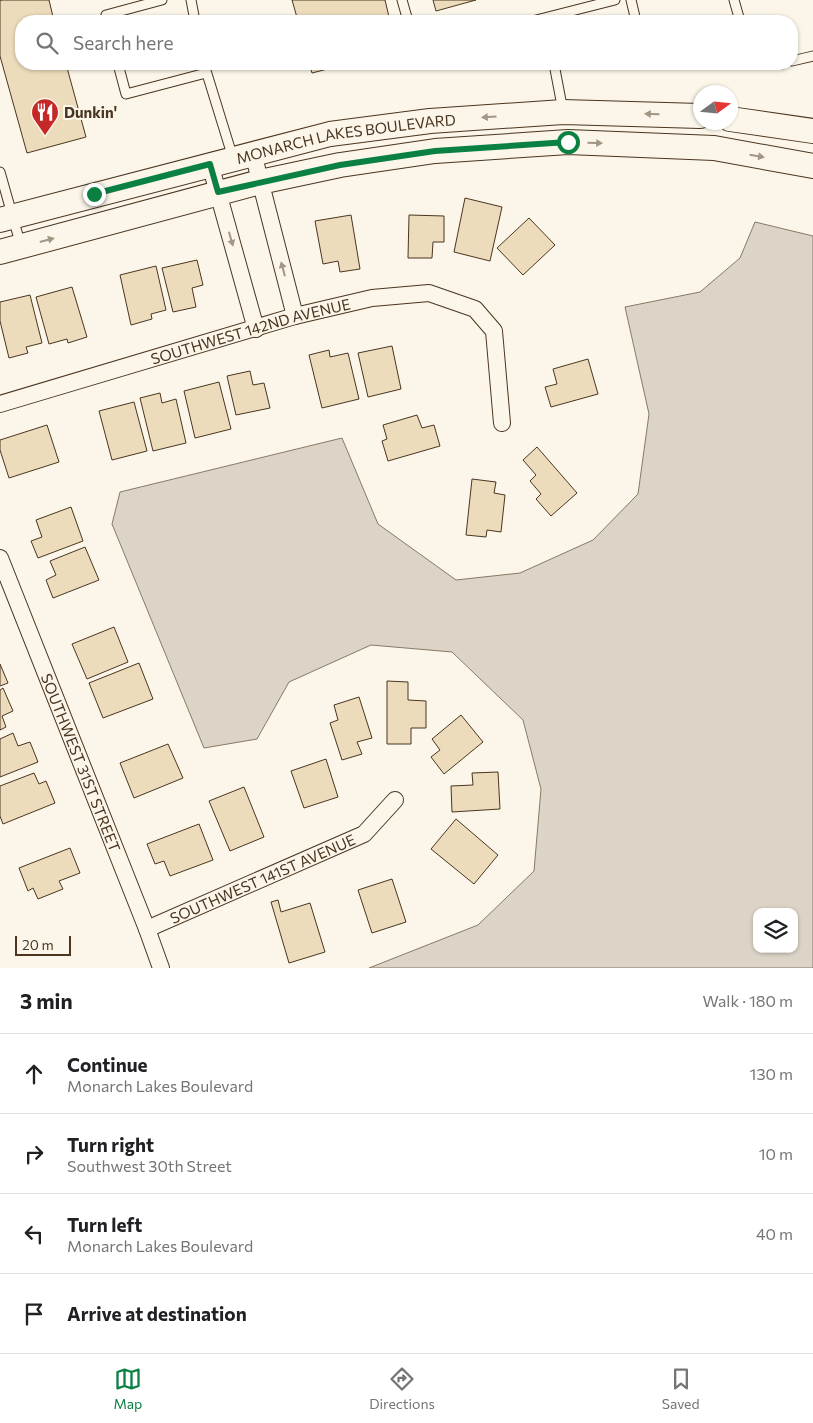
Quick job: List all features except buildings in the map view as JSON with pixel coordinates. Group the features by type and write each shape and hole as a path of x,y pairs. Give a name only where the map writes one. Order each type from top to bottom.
{"street":[{"name":"MONARCH LAKES BOULEVARD","path":"6,218 330,134 412,123 563,112 693,116"},
{"path":"738,120 813,131"},
{"name":"MONARCH LAKES BOULEVARD","path":"11,250 260,182 340,165 435,151 568,142 714,148 813,166"},
{"path":"256,329 218,192 232,158 260,182 295,316"},
{"name":"SOUTHWEST 142ND AVENUE","path":"0,404 295,316 372,298 429,293 475,308 494,331 502,422"},
{"name":"SOUTHWEST 31ST STREET","path":"0,558 161,968"},
{"name":"SOUTHWEST 141ST AVENUE","path":"147,929 364,834 395,800"}],"lane":[{"path":"110,15 162,0"},
{"path":"191,0 194,15"},
{"path":"402,0 406,15"},
{"path":"562,15 615,0"},
{"path":"631,0 635,15"},
{"path":"734,0 738,15"},
{"path":"798,60 813,56"},
{"path":"120,70 126,94 206,73"},
{"path":"205,70 232,158"},
{"path":"555,70 563,112"},
{"path":"0,172 11,250"}],"shaded area":[{"path":"755,222 813,236 813,968 369,968 478,925 534,871 541,789 523,720 452,652 371,645 289,682 257,739 204,748 112,524 120,492 342,438 378,524 456,580 520,573 593,540 638,494 649,414 625,307 700,292 740,258"}],"place":[{"name":"Dunkin'","path":"45,136"}],"route":[{"path":"94,194 210,164 218,192 340,165 435,151 568,142"}]}
